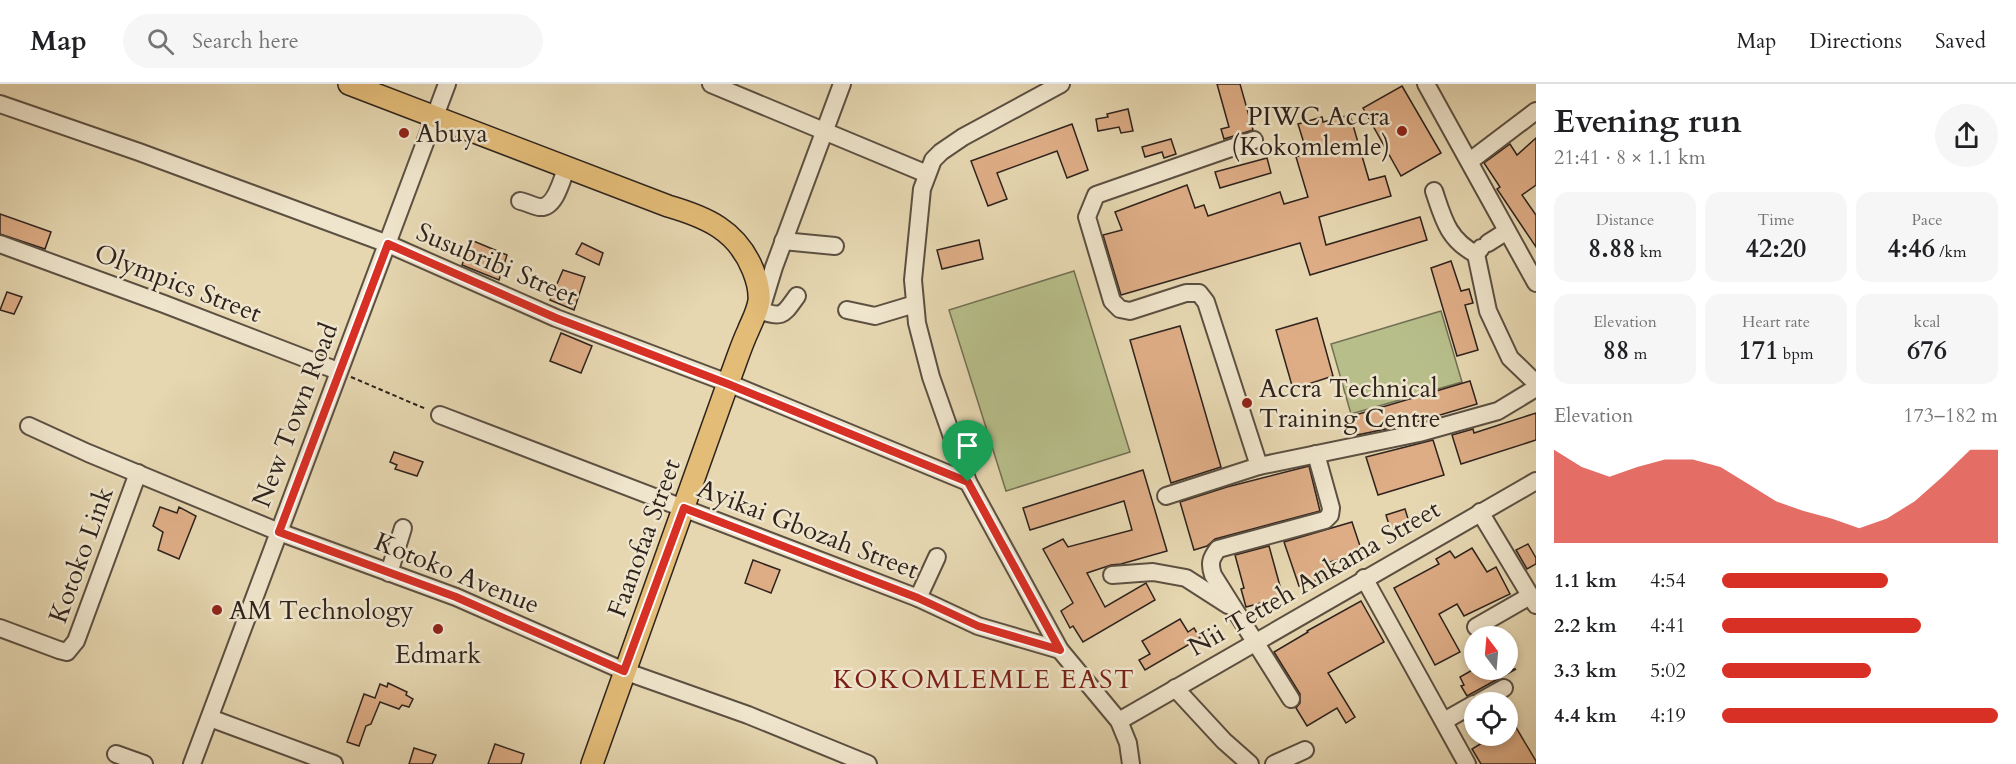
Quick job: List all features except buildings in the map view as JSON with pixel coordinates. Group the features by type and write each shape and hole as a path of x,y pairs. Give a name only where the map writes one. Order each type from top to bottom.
{"main road":[{"path":"349,84 668,206 714,236 739,264 755,319"},
{"name":"Faanofaa Street","path":"592,764 728,384 755,319"}],"street":[{"name":"New Town Road","path":"192,764 447,84"},
{"path":"711,84 927,174"},
{"name":"Faanofaa Street","path":"755,319 823,130 842,84"},
{"path":"1061,84 948,147 933,160 922,189 913,280 915,304 917,323 930,377 968,482 1060,650 1119,721 1128,743 1131,764"},
{"path":"1426,84 1535,277"},
{"name":"Susubribi Street","path":"0,104 139,152 388,244 556,318 728,384 968,482"},
{"path":"1470,161 1536,111"},
{"path":"1254,140 1096,195 1087,217 1112,301 1120,309 1130,310 1186,293 1199,293 1206,302 1259,466"},
{"path":"520,201 540,207 549,205 554,200 567,166"},
{"path":"1434,191 1448,230 1467,249 1482,248 1507,231"},
{"path":"783,241 836,246"},
{"name":"Olympics Street","path":"0,244 164,304 338,372"},
{"path":"1482,248 1488,311 1510,358 1536,383"},
{"path":"755,319 784,314 797,296"},
{"path":"847,310 875,316 915,304"},
{"path":"1166,496 1259,466 1419,434 1498,411 1536,388"},
{"name":"Ayikai Gbozah Street","path":"440,415 918,598 978,626 1060,650"},
{"name":"Kotoko Avenue","path":"29,426 279,532 456,597 624,671 748,715 868,764"},
{"path":"1291,699 1233,608 1210,567 1211,559 1218,549 1325,520 1330,515 1331,508 1316,453"},
{"name":"Kotoko Link","path":"0,628 59,650 67,652 71,649 76,641 138,473"},
{"name":"Nii Tetteh Ankama Street","path":"1119,721 1536,481"},
{"path":"1478,626 1533,600 1480,512"},
{"path":"389,573 403,528"},
{"path":"918,598 937,557"},
{"path":"1112,575 1153,572 1186,578 1233,608"},
{"path":"1364,578 1467,764"},
{"path":"1175,688 1224,741 1250,764"},
{"path":"1497,692 1504,688"},
{"path":"1444,721 1464,710"},
{"path":"210,718 334,764"},
{"path":"1274,764 1305,750"},
{"path":"116,754 144,764"}],"path":[{"path":"338,372 440,415"}],"green space":[{"path":"1074,271 1130,452 1006,491 949,310"},
{"path":"1441,311 1462,382 1351,414 1331,344"}],"place":[{"name":"PIWC Accra (Kokomlemle)","path":"1402,131"},
{"name":"Abuya","path":"404,133"},
{"name":"Accra Technical Training Centre","path":"1247,403"},
{"name":"AM Technology","path":"217,610"},
{"name":"Edmark","path":"438,629"}],"district":[{"name":"KOKOMLEMLE EAST","path":"984,679"}],"route":[{"path":"388,244 556,318 728,384 968,482 1060,650 978,626 918,598 684,508 624,671 456,597 279,532 388,244"}]}
